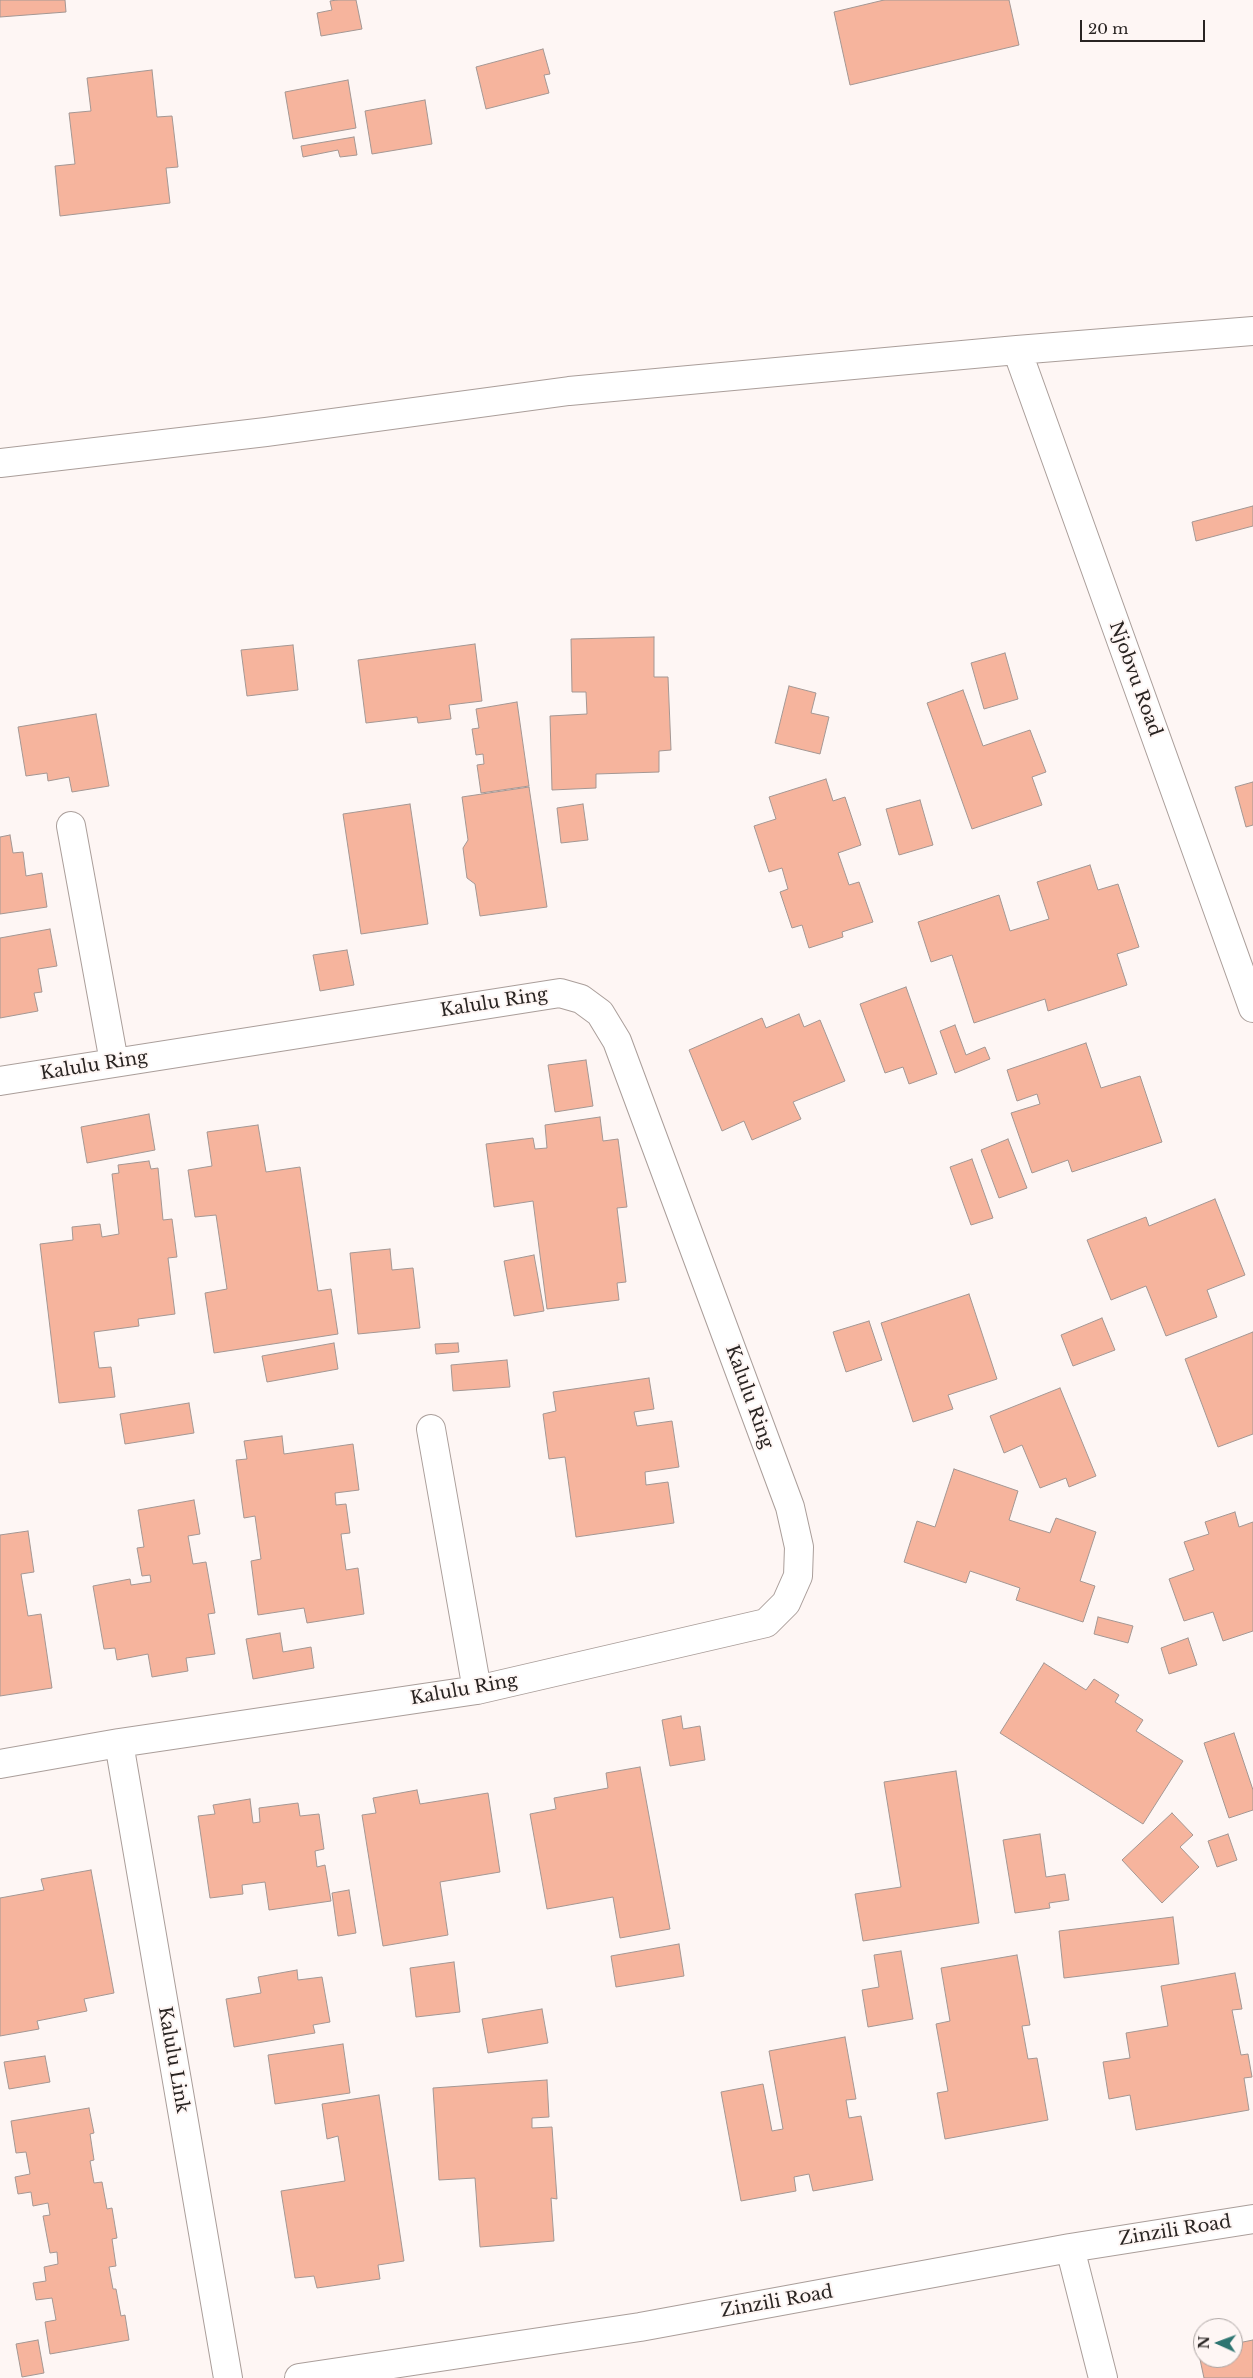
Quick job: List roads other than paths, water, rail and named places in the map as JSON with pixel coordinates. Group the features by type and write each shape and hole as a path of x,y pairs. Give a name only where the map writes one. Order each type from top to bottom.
{"street":[{"path":"0,463 266,432 569,391 1017,350 1253,331"},
{"name":"Njobvu Road","path":"1017,350 1253,1008"},
{"path":"71,826 114,1062"},
{"name":"Kalulu Ring","path":"0,1081 560,993 582,999 600,1013 618,1041 790,1508 799,1547 798,1576 786,1604 766,1623 477,1690 119,1743 0,1764"},
{"path":"431,1429 477,1690"},
{"name":"Kalulu Link","path":"119,1743 228,2378"},
{"name":"Zinzili Road","path":"299,2378 640,2327 1070,2248 1253,2219"},
{"path":"1070,2248 1103,2378"}]}
